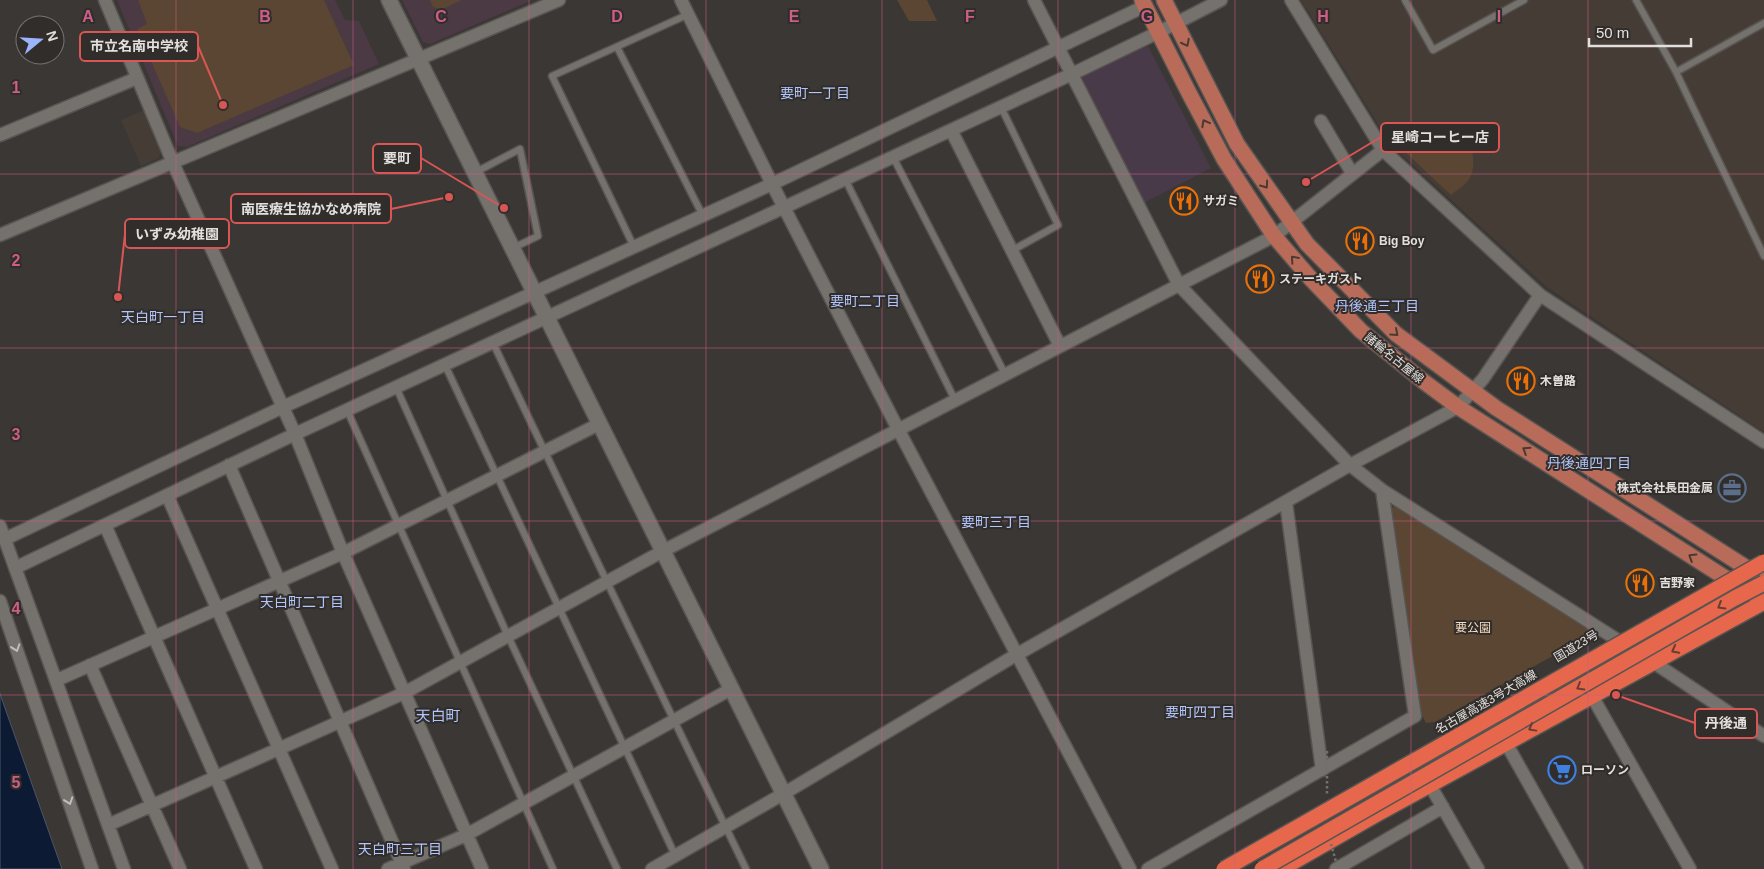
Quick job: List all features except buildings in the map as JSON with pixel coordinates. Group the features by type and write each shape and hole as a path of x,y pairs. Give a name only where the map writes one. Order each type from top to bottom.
{"highway":[{"name":"国道23号","path":"1220,869 1363,790 1616,639 1764,554"},
{"name":"名古屋高速3号大高線","path":"1224,869 1764,562"},
{"path":"1262,869 1764,583"},
{"path":"1281,869 1764,601"}],"main road":[{"name":"諸輪名古屋線","path":"1164,0 1237,144 1307,244 1396,334 1496,408 1764,579"},
{"name":"諸輪名古屋線","path":"1144,3 1224,160 1274,236 1311,279 1361,331 1458,407 1764,601"}],"street":[{"path":"106,0 173,163 295,434 343,553 482,869"},
{"path":"389,0 821,869"},
{"path":"0,235 417,58 559,0"},
{"path":"682,0 772,184 898,429 1130,869"},
{"path":"1034,0 1179,286 1350,465 1382,490 1616,639"},
{"path":"15,568 295,434 1072,74 1221,0"},
{"path":"1290,0 1383,150 1540,295 1764,442"},
{"path":"5,540 283,408 772,184 1058,48 1144,3"},
{"path":"0,136 137,78"},
{"path":"1321,121 1352,173"},
{"path":"951,130 1060,346"},
{"path":"108,825 404,693 663,550 1274,236 1383,150"},
{"path":"652,869 784,794 1016,655 1350,465 1458,407 1483,379 1540,295"},
{"path":"57,680 343,553 599,424"},
{"path":"229,465 403,866"},
{"path":"1148,869 1415,716 1382,490"},
{"path":"167,495 332,869"},
{"path":"1286,502 1322,770"},
{"path":"105,525 256,869"},
{"path":"0,526 124,869"},
{"path":"0,602 92,869"},
{"path":"1653,662 1764,736"},
{"path":"90,665 180,869"},
{"path":"388,869 403,866 466,834 574,777 624,747 731,689"},
{"path":"1592,696 1690,869"},
{"path":"1506,743 1577,869"},
{"path":"1430,785 1478,869"},
{"path":"1336,869 1352,865 1443,807"}],"lane":[{"path":"1405,0 1433,50 1524,0"},
{"path":"1636,0 1676,72 1764,255"},
{"path":"634,247 552,76 689,14"},
{"path":"1676,72 1764,23"},
{"path":"618,47 702,216"},
{"path":"1001,107 1058,224 1012,250"},
{"path":"474,173 520,149 538,236 513,248"},
{"path":"893,157 1004,374"},
{"path":"845,179 955,400"},
{"path":"493,343 746,869"},
{"path":"445,365 675,856"},
{"path":"396,387 508,636 617,869"},
{"path":"347,410 553,869"}],"shaded area":[{"path":"117,0 335,0 345,20 359,21 379,64 187,147 178,146"},
{"path":"402,0 533,0 430,44 423,42"},
{"path":"1301,0 1764,0 1764,432 1547,287 1391,145"},
{"path":"1148,46 1211,168 1144,203 1080,74"},
{"path":"144,110 160,152 159,158 141,166 121,120"}],"green space":[{"path":"138,0 324,0 354,65 197,133 180,127 137,29 147,24"},
{"path":"430,0 462,0 441,10 433,7"},
{"path":"897,0 927,0 937,21 909,21"},
{"path":"1457,122 1464,125 1466,130 1472,150 1473,170 1468,181 1451,195 1404,151"},
{"name":"要公園","path":"1396,504 1588,626 1590,635 1435,722 1426,723 1422,715 1391,509"}],"water":[{"path":"0,694 62,869 0,869"}],"place":[{"name":"市立名南中学校","path":"223,105"},
{"name":"星崎コーヒー店","path":"1306,182"},
{"name":"南医療生協かなめ病院","path":"449,197"},
{"name":"サガミ","path":"1184,201"},
{"name":"要町","path":"504,208"},
{"name":"Big Boy","path":"1360,241"},
{"name":"ステーキガスト","path":"1260,279"},
{"name":"いずみ幼稚園","path":"118,297"},
{"name":"木曽路","path":"1521,381"},
{"name":"株式会社長田金属","path":"1732,488"},
{"name":"吉野家","path":"1640,583"},
{"name":"丹後通","path":"1616,695"},
{"name":"ローソン","path":"1562,770"}],"district":[{"name":"要町一丁目","path":"815,93"},
{"name":"要町二丁目","path":"865,301"},
{"name":"丹後通三丁目","path":"1377,306"},
{"name":"天白町一丁目","path":"163,317"},
{"name":"丹後通四丁目","path":"1589,463"},
{"name":"要町三丁目","path":"996,522"},
{"name":"天白町二丁目","path":"302,602"},
{"name":"要町四丁目","path":"1200,712"},
{"name":"天白町","path":"438,716"},
{"name":"天白町三丁目","path":"400,849"}]}
